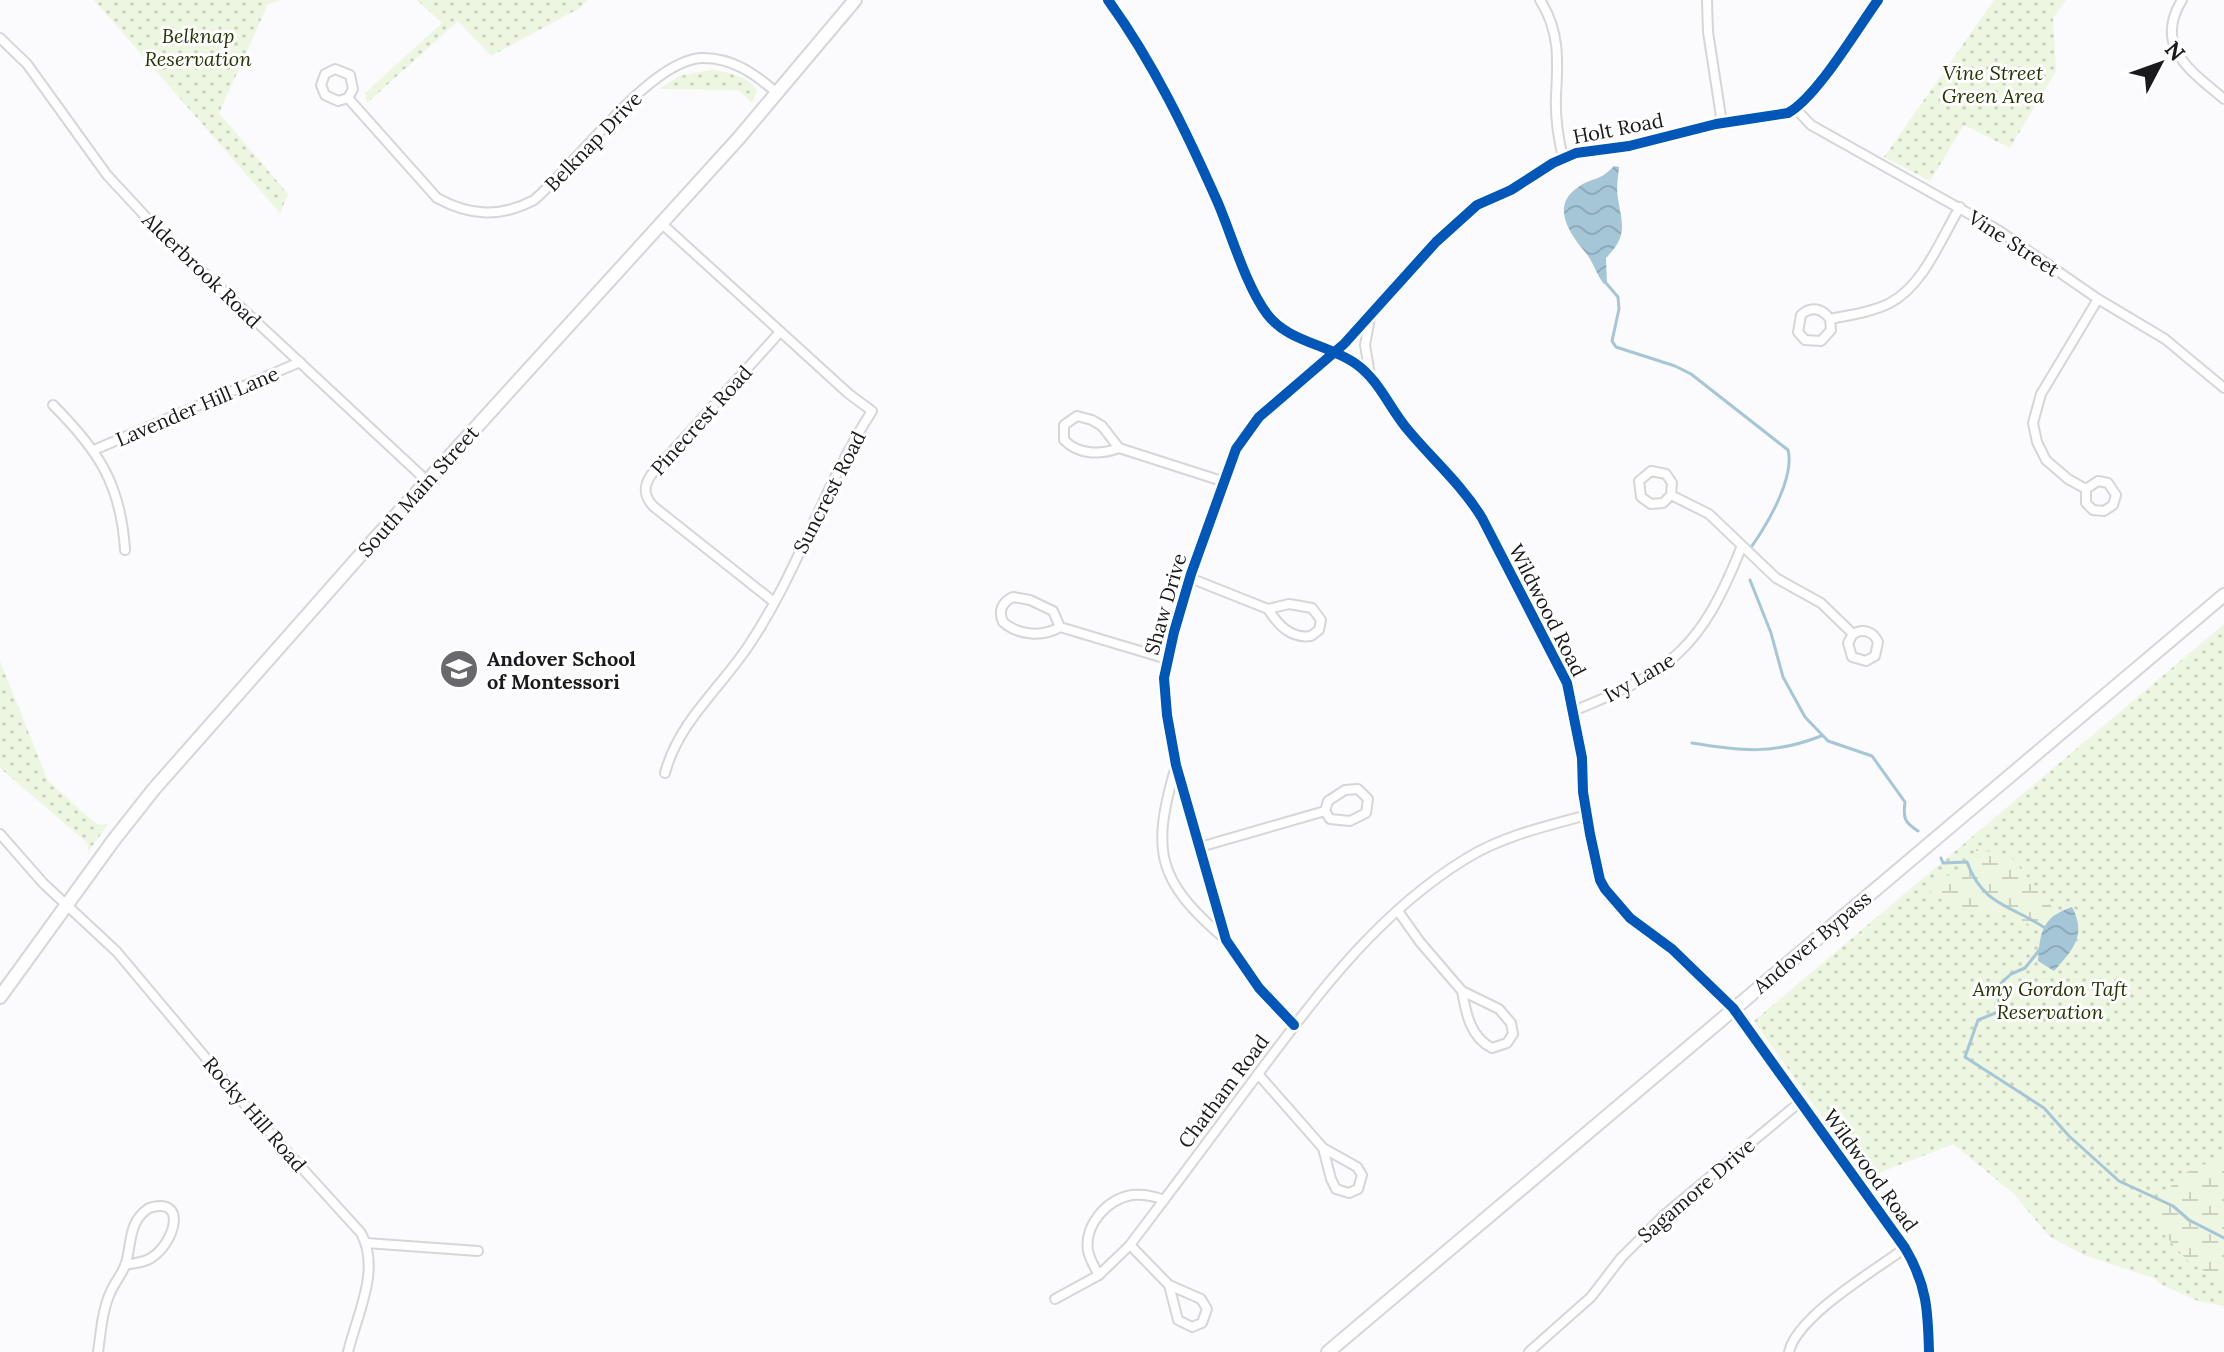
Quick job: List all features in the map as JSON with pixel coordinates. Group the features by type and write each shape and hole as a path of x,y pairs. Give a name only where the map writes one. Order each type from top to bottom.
{"main road":[{"name":"South Main Street","path":"0,997 67,903 163,779 777,93 855,0"},
{"name":"Andover Bypass","path":"1328,1352 2224,595"}],"street":[{"name":"Wildwood Road","path":"1108,0 1170,104 1262,307 1281,328 1353,362 1372,379 1408,430 1466,495 1482,518 1560,668 1573,711 1582,758 1587,815 1600,880 1613,901 1630,918 1672,949 1733,1008 1905,1248 1917,1269 1927,1299 1929,1352"},
{"path":"1540,0 1551,19 1557,40 1557,122 1563,158"},
{"path":"1707,0 1708,32 1722,123"},
{"path":"1796,109 1831,67 1878,0"},
{"path":"2182,0 2172,21 2172,42 2176,52 2190,70 2224,99"},
{"name":"Alderbrook Road","path":"0,38 27,64 121,190 159,231 427,481"},
{"name":"Belknap Drive","path":"348,98 437,198 452,206 488,215 519,208 534,200 651,82 680,64 701,58 725,61 752,72 777,93"},
{"name":"Belknap Drive","path":"341,69 350,75 353,89 348,98 333,101 325,95 322,79 329,71 341,69"},
{"name":"Holt Road","path":"1334,352 1468,212 1524,183 1563,158 1796,109"},
{"name":"Vine Street","path":"1796,109 1811,125 1998,230 2098,299 2165,339 2224,388"},
{"path":"1830,319 1881,307 1907,291 1960,207"},
{"name":"Suncrest Road","path":"661,223 849,394 872,411 854,439 774,602 749,645 690,719 665,773"},
{"path":"2086,489 2068,479 2046,460 2037,442 2033,423 2041,394 2098,299"},
{"path":"1810,309 1822,311 1830,319 1829,335 1821,341 1810,342 1798,332 1801,315 1810,309"},
{"path":"1372,313 1365,345 1366,366 1372,379"},
{"name":"Pinecrest Road","path":"774,602 653,506 645,491 651,475 780,332"},
{"name":"Shaw Drive","path":"1294,1025 1249,977 1226,940 1176,765 1164,678 1190,578 1236,449 1273,404 1334,352"},
{"name":"Lavender Hill Lane","path":"94,450 300,362"},
{"name":"Lavender Hill Lane","path":"53,405 94,450 108,473 119,503 125,550"},
{"path":"1119,448 1107,431 1092,420 1077,416 1064,425 1062,435 1072,447 1094,453 1119,448 1225,482"},
{"path":"1662,471 1672,483 1671,495 1663,503 1651,504 1641,497 1639,481 1646,473 1662,471"},
{"path":"1671,495 1709,514 1741,548 1776,578 1821,603 1853,634"},
{"name":"Ivy Lane","path":"1573,711 1637,682 1679,655 1706,623 1741,548"},
{"path":"1190,578 1268,609 1280,626 1301,637 1316,634 1321,625 1316,611 1307,605 1289,604 1268,609"},
{"path":"1060,627 1053,611 1030,600 1013,597 1001,609 1003,622 1018,630 1045,635 1060,627 1167,659"},
{"path":"1176,765 1163,809 1161,828 1167,865 1184,901 1226,940"},
{"path":"1358,789 1368,799 1366,813 1350,821 1330,819 1325,811 1328,801 1345,790 1358,789"},
{"path":"1200,847 1325,811"},
{"name":"Chatham Road","path":"1055,1299 1084,1286 1130,1245 1344,962 1398,911 1428,884 1470,857 1517,835 1587,815"},
{"name":"Rocky Hill Road","path":"0,834 43,883 117,952 252,1113 350,1220 366,1243"},
{"path":"1398,911 1462,991 1491,1003 1507,1018 1513,1034 1507,1043 1498,1049 1483,1043 1470,1024 1462,991"},
{"path":"1258,1074 1323,1148 1357,1167 1362,1175 1358,1189 1349,1193 1336,1189 1323,1148"},
{"name":"Sagamore Drive","path":"1529,1352 1591,1297 1621,1258 1664,1215 1800,1102"},
{"path":"1099,1275 1088,1251 1090,1233 1097,1217 1125,1197 1150,1195 1164,1200"},
{"path":"98,1352 110,1293 125,1265 131,1233 140,1215 152,1206 166,1208 175,1223 168,1241 149,1259 125,1265"},
{"path":"348,1352 369,1272 366,1243 478,1251"},
{"path":"1130,1245 1169,1285 1201,1299 1207,1309 1202,1323 1192,1327 1178,1320 1169,1285"},
{"path":"1789,1352 1794,1337 1810,1318 1905,1248"}],"green space":[{"name":"Belknap Reservation","path":"94,0 281,0 268,4 219,113 288,194 280,213"},
{"path":"417,0 588,0 580,8 491,56 458,21 367,103 365,93 442,23"},
{"name":"Vine Street Green Area","path":"1994,0 2066,0 2053,18 2056,71 2010,148 1964,125 1930,181 1884,157"},
{"path":"712,70 743,78 753,85 757,90 752,103 739,90 659,89 679,76"},
{"name":"Amy Gordon Taft Reservation","path":"2224,624 2224,1306 2198,1301 2158,1283 2156,1279 2084,1255 2049,1236 2013,1193 1953,1144 1866,1178 1754,1021"},
{"path":"0,661 48,781 95,823 109,823 88,852 84,840 0,768"},
{"path":"1977,849 2010,856 2056,912 2041,933 2025,922 1993,911 1959,909 1930,893 1941,876 1955,875"},
{"path":"2224,1158 2224,1282 2189,1262 2150,1219 2179,1178"}],"water":[{"path":"1614,166 1619,167 1617,191 1622,231 1606,258 1607,283 1604,284 1573,237 1564,211 1569,195"},
{"path":"2072,907 2078,926 2076,942 2054,971 2038,961 2042,934 2054,916"}],"waterway":[{"path":"1606,283 1618,297 1619,309 1612,341 1616,347 1691,374 1788,450 1788,473 1784,486 1752,546"},
{"path":"1750,580 1771,633 1783,677 1805,717 1828,741 1872,756 1905,802 1907,822 1918,831"},
{"path":"1692,743 1757,750 1787,746 1821,736"},
{"path":"1941,858 1943,863 1967,862 1981,888 1990,896 2045,928"},
{"path":"2041,948 2025,968 2011,974 2000,984 1998,1012 1978,1020 1965,1057 2044,1108 2069,1136 2119,1181 2173,1206 2189,1220 2224,1238"}],"cycle path":[{"path":"1108,0 1140,48 1181,124 1259,303 1286,331 1345,357 1364,371 1408,430 1482,518 1567,683 1582,758 1583,792 1600,880 1630,918 1672,949 1733,1008 1905,1248 1918,1274 1925,1298 1929,1352"},
{"path":"1294,1025 1259,988 1226,940 1176,765 1167,715 1164,678 1174,632 1191,574 1236,449 1259,417 1344,344 1436,242 1477,205 1511,190 1553,163 1576,153 1629,146 1716,124 1788,113 1824,78 1878,0"}],"place":[{"name":"Andover School of Montessori","path":"459,669"}]}
